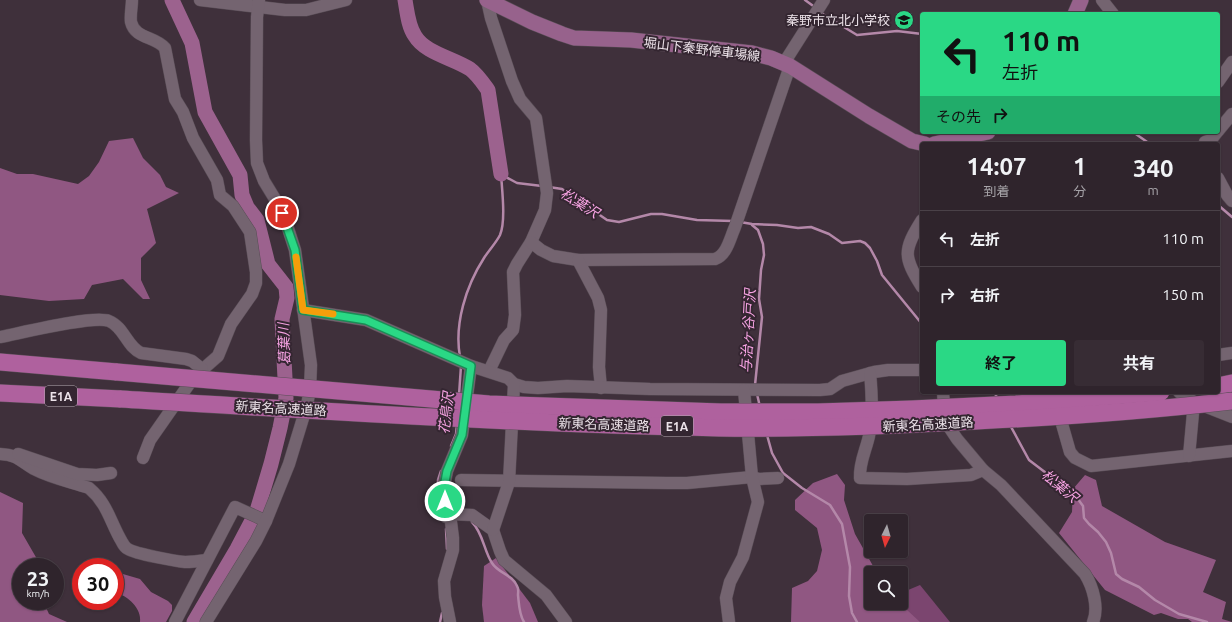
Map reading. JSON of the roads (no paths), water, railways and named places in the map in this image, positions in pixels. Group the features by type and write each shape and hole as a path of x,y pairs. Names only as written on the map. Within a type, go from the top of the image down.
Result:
{"highway":[{"name":"新東名高速道路","path":"0,362 489,404 721,412 818,412 928,408 1016,404 1137,394"},
{"path":"1220,386 1232,384"},
{"name":"新東名高速道路","path":"0,393 496,421 720,428 834,427 1018,419 1106,414 1232,401"}],"main road":[{"name":"堀山下秦野停車場線","path":"487,0 532,22 574,38 631,40 752,53 787,64 869,116 912,141 920,143"},
{"path":"1076,12 1081,0"},
{"path":"943,142 979,134"}],"street":[{"path":"132,0 132,25 137,32 160,42 165,48 175,99 183,112 193,138 216,180 220,195 233,206 250,232 256,272 256,283 252,294 231,324 218,356 194,377 150,440 143,458"},
{"path":"200,0 259,3 285,10 306,10 346,0"},
{"path":"487,0 490,18 512,81 520,99 536,118 546,187 545,210 531,242 516,264 513,272 515,315 513,330 504,340 489,371"},
{"path":"1102,0 1111,12"},
{"path":"531,242 540,250 553,256 578,260 715,259 722,255 735,223 787,64 812,19 824,2"},
{"path":"206,622 265,520 288,464 307,405 310,389 311,365 295,250 278,204 264,181 258,163 256,132 259,3"},
{"path":"1220,79 1232,62"},
{"path":"1220,129 1232,115"},
{"path":"1204,139 1211,140 1216,134"},
{"path":"1220,182 1227,196 1232,201"},
{"path":"920,223 912,235 908,251 908,261 911,270 920,284"},
{"path":"578,260 598,298 601,310 599,367 601,388"},
{"path":"303,310 366,320 464,362 508,378 514,384 524,387 538,388 567,386 601,388 820,390 830,389 842,381 870,373 888,370 920,370"},
{"path":"0,337 97,319 108,321 116,325 135,350 141,353 186,359 192,361 202,369"},
{"path":"1220,355 1232,353"},
{"path":"450,622 445,597 444,581 452,550 453,538 445,501 444,487 447,471 462,435 464,362"},
{"path":"870,373 872,415 869,436 861,462 860,478 907,479 971,475 983,470"},
{"path":"493,530 509,482 514,384"},
{"path":"728,622 726,598 730,582 743,557 758,502 752,477 747,390"},
{"path":"943,394 945,421 957,439 983,470 1001,486 1085,574 1092,589 1096,612 1093,622"},
{"path":"1182,394 1194,402 1232,417"},
{"path":"1055,397 1070,452 1076,458 1091,466 1232,451"},
{"path":"1189,456 1194,402"},
{"path":"5,455 20,453 77,474 97,475 111,473"},
{"path":"5,455 20,459 34,469 88,488 103,504 122,543 128,549 186,562 207,560"},
{"path":"461,480 509,482 687,483 752,477 758,479 778,478"},
{"path":"175,622 235,507 265,520"},
{"path":"448,516 472,516 493,530 504,560 546,595 566,622"}],"waterway":[{"name":"葛葉川","path":"172,0 192,43 205,112 240,175 242,195 247,207 257,220 268,264 286,287 287,298 282,319 286,398 271,464 257,511 237,549 194,622"},
{"name":"松葉沢","path":"405,0 411,28 420,42 432,51 470,69 488,90 501,174"},
{"path":"805,0 816,8"},
{"path":"821,13 857,35 897,31 920,34"},
{"path":"1136,134 1147,142"},
{"name":"花鳥沢","path":"460,357 460,319 467,293 478,269 500,235 502,229 503,205 501,174"},
{"name":"松葉沢","path":"502,175 517,183 542,186"},
{"name":"松葉沢","path":"549,187 562,189 607,220 619,222 651,214 662,214 697,220 733,221"},
{"path":"1220,207 1232,217"},
{"name":"松葉沢","path":"740,222 798,228 811,227 829,234 842,243 860,241 865,243 870,248 877,261 882,275 920,322"},
{"name":"与治ヶ谷戸沢","path":"752,225 758,230 763,244 764,255 761,270 759,299 762,317 755,385"},
{"name":"花鳥沢","path":"459,395 461,366"},
{"name":"与治ヶ谷戸沢","path":"757,394 760,407"},
{"name":"松葉沢","path":"995,394 998,399"},
{"name":"花鳥沢","path":"451,446 456,434 457,424"},
{"name":"松葉沢","path":"1010,425 1029,460 1075,495 1083,506 1084,518 1106,542 1111,553 1116,574 1122,579 1139,587 1155,600 1179,614 1207,622"},
{"name":"与治ヶ谷戸沢","path":"767,435 772,453 783,473 802,488 830,505 842,524 850,567 849,596 852,613 857,622"},
{"name":"花鳥沢","path":"438,486 441,471"},
{"name":"花鳥沢","path":"440,503 443,514 445,514"},
{"name":"花鳥沢","path":"472,522 479,531 492,563 512,579 518,587 521,616 524,622"},
{"path":"446,529 447,549"},
{"path":"440,622 442,613"}],"place":[{"name":"秦野市立北小学校","path":"904,20"}]}
